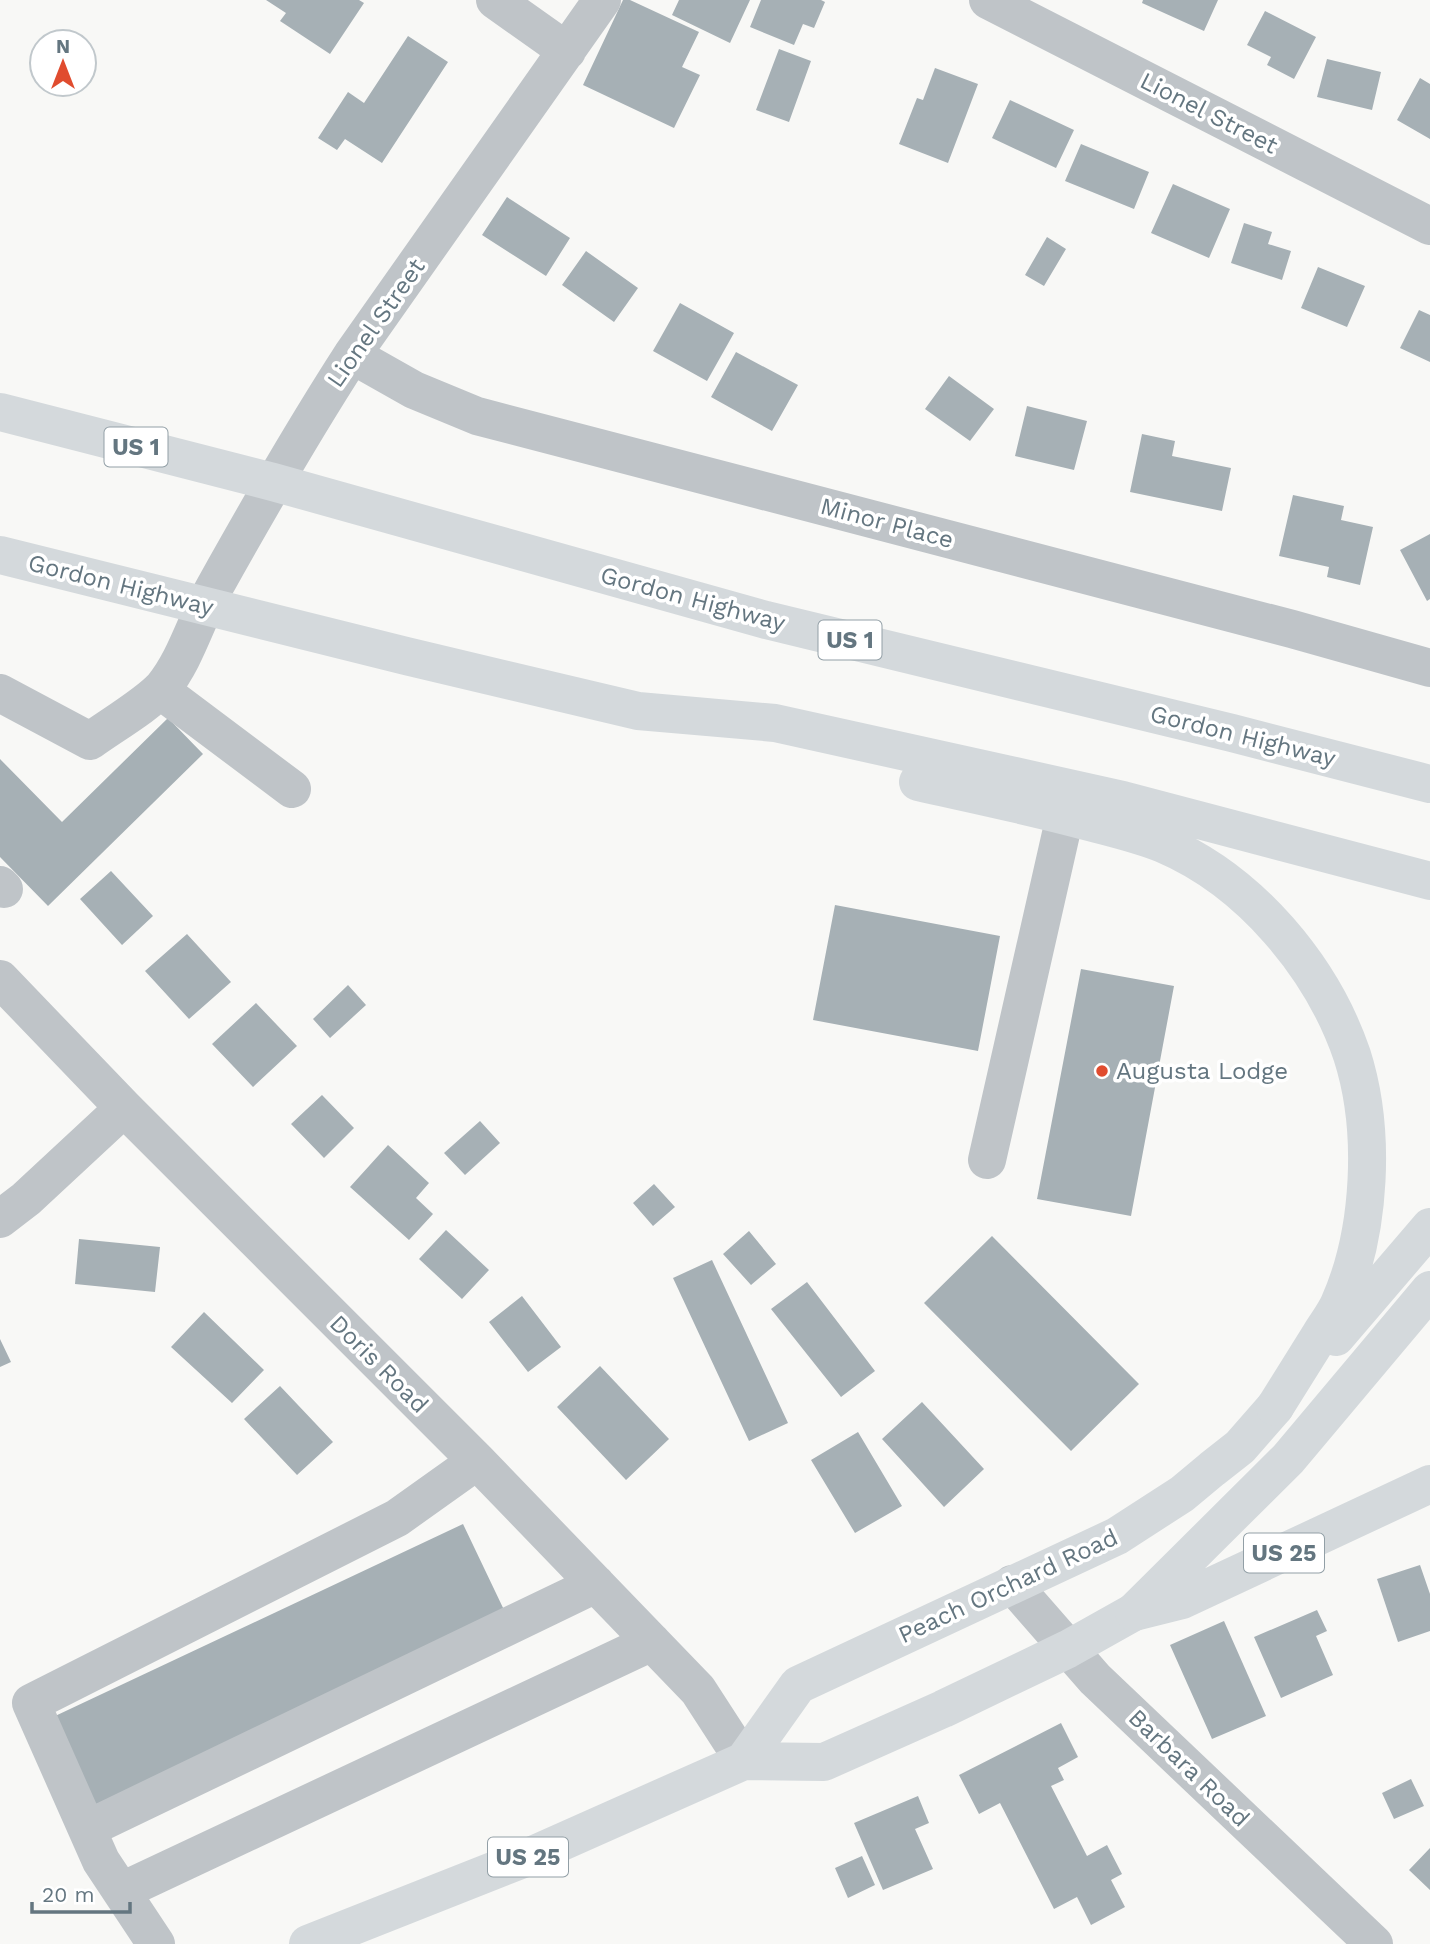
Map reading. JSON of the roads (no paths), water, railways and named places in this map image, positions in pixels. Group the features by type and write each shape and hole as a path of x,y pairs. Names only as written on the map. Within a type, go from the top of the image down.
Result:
{"main road":[{"name":"Gordon Highway","path":"0,412 273,482 766,620 1430,784"},
{"name":"Gordon Highway","path":"0,555 638,711 775,723 1123,800 1430,881"},
{"path":"638,711 757,746 1065,816 1163,844 1209,868 1253,901 1280,931 1326,996 1352,1055 1365,1114 1364,1209 1357,1250 1339,1304 1275,1407"},
{"path":"1275,1407 1430,1227"},
{"path":"1134,1612 1288,1459 1430,1290"},
{"name":"Peach Orchard Road","path":"744,1761 799,1685 1117,1536 1182,1494 1240,1447 1275,1407"},
{"name":"US 25","path":"308,1944 528,1857 744,1761 824,1762 1068,1649 1134,1612 1182,1600 1430,1485"}],"street":[{"path":"495,0 567,51"},
{"name":"Lionel Street","path":"160,690 175,671 204,606 273,482 352,355 602,0"},
{"name":"Lionel Street","path":"988,0 1430,226"},
{"name":"Minor Place","path":"352,355 414,390 477,416 1292,629 1430,668"},
{"path":"0,693 90,741 160,690 292,789"},
{"path":"987,1160 1065,816"},
{"name":"Doris Road","path":"0,979 124,1108 477,1461 698,1690 744,1761"},
{"path":"0,1219 26,1199 124,1108"},
{"path":"156,1944 102,1861 31,1703 397,1518 477,1461"},
{"path":"87,1829 596,1584"},
{"name":"Barbara Road","path":"1012,1584 1095,1679 1374,1944"},
{"path":"122,1891 652,1642"}],"place":[{"name":"Augusta Lodge","path":"1102,1071"}]}
